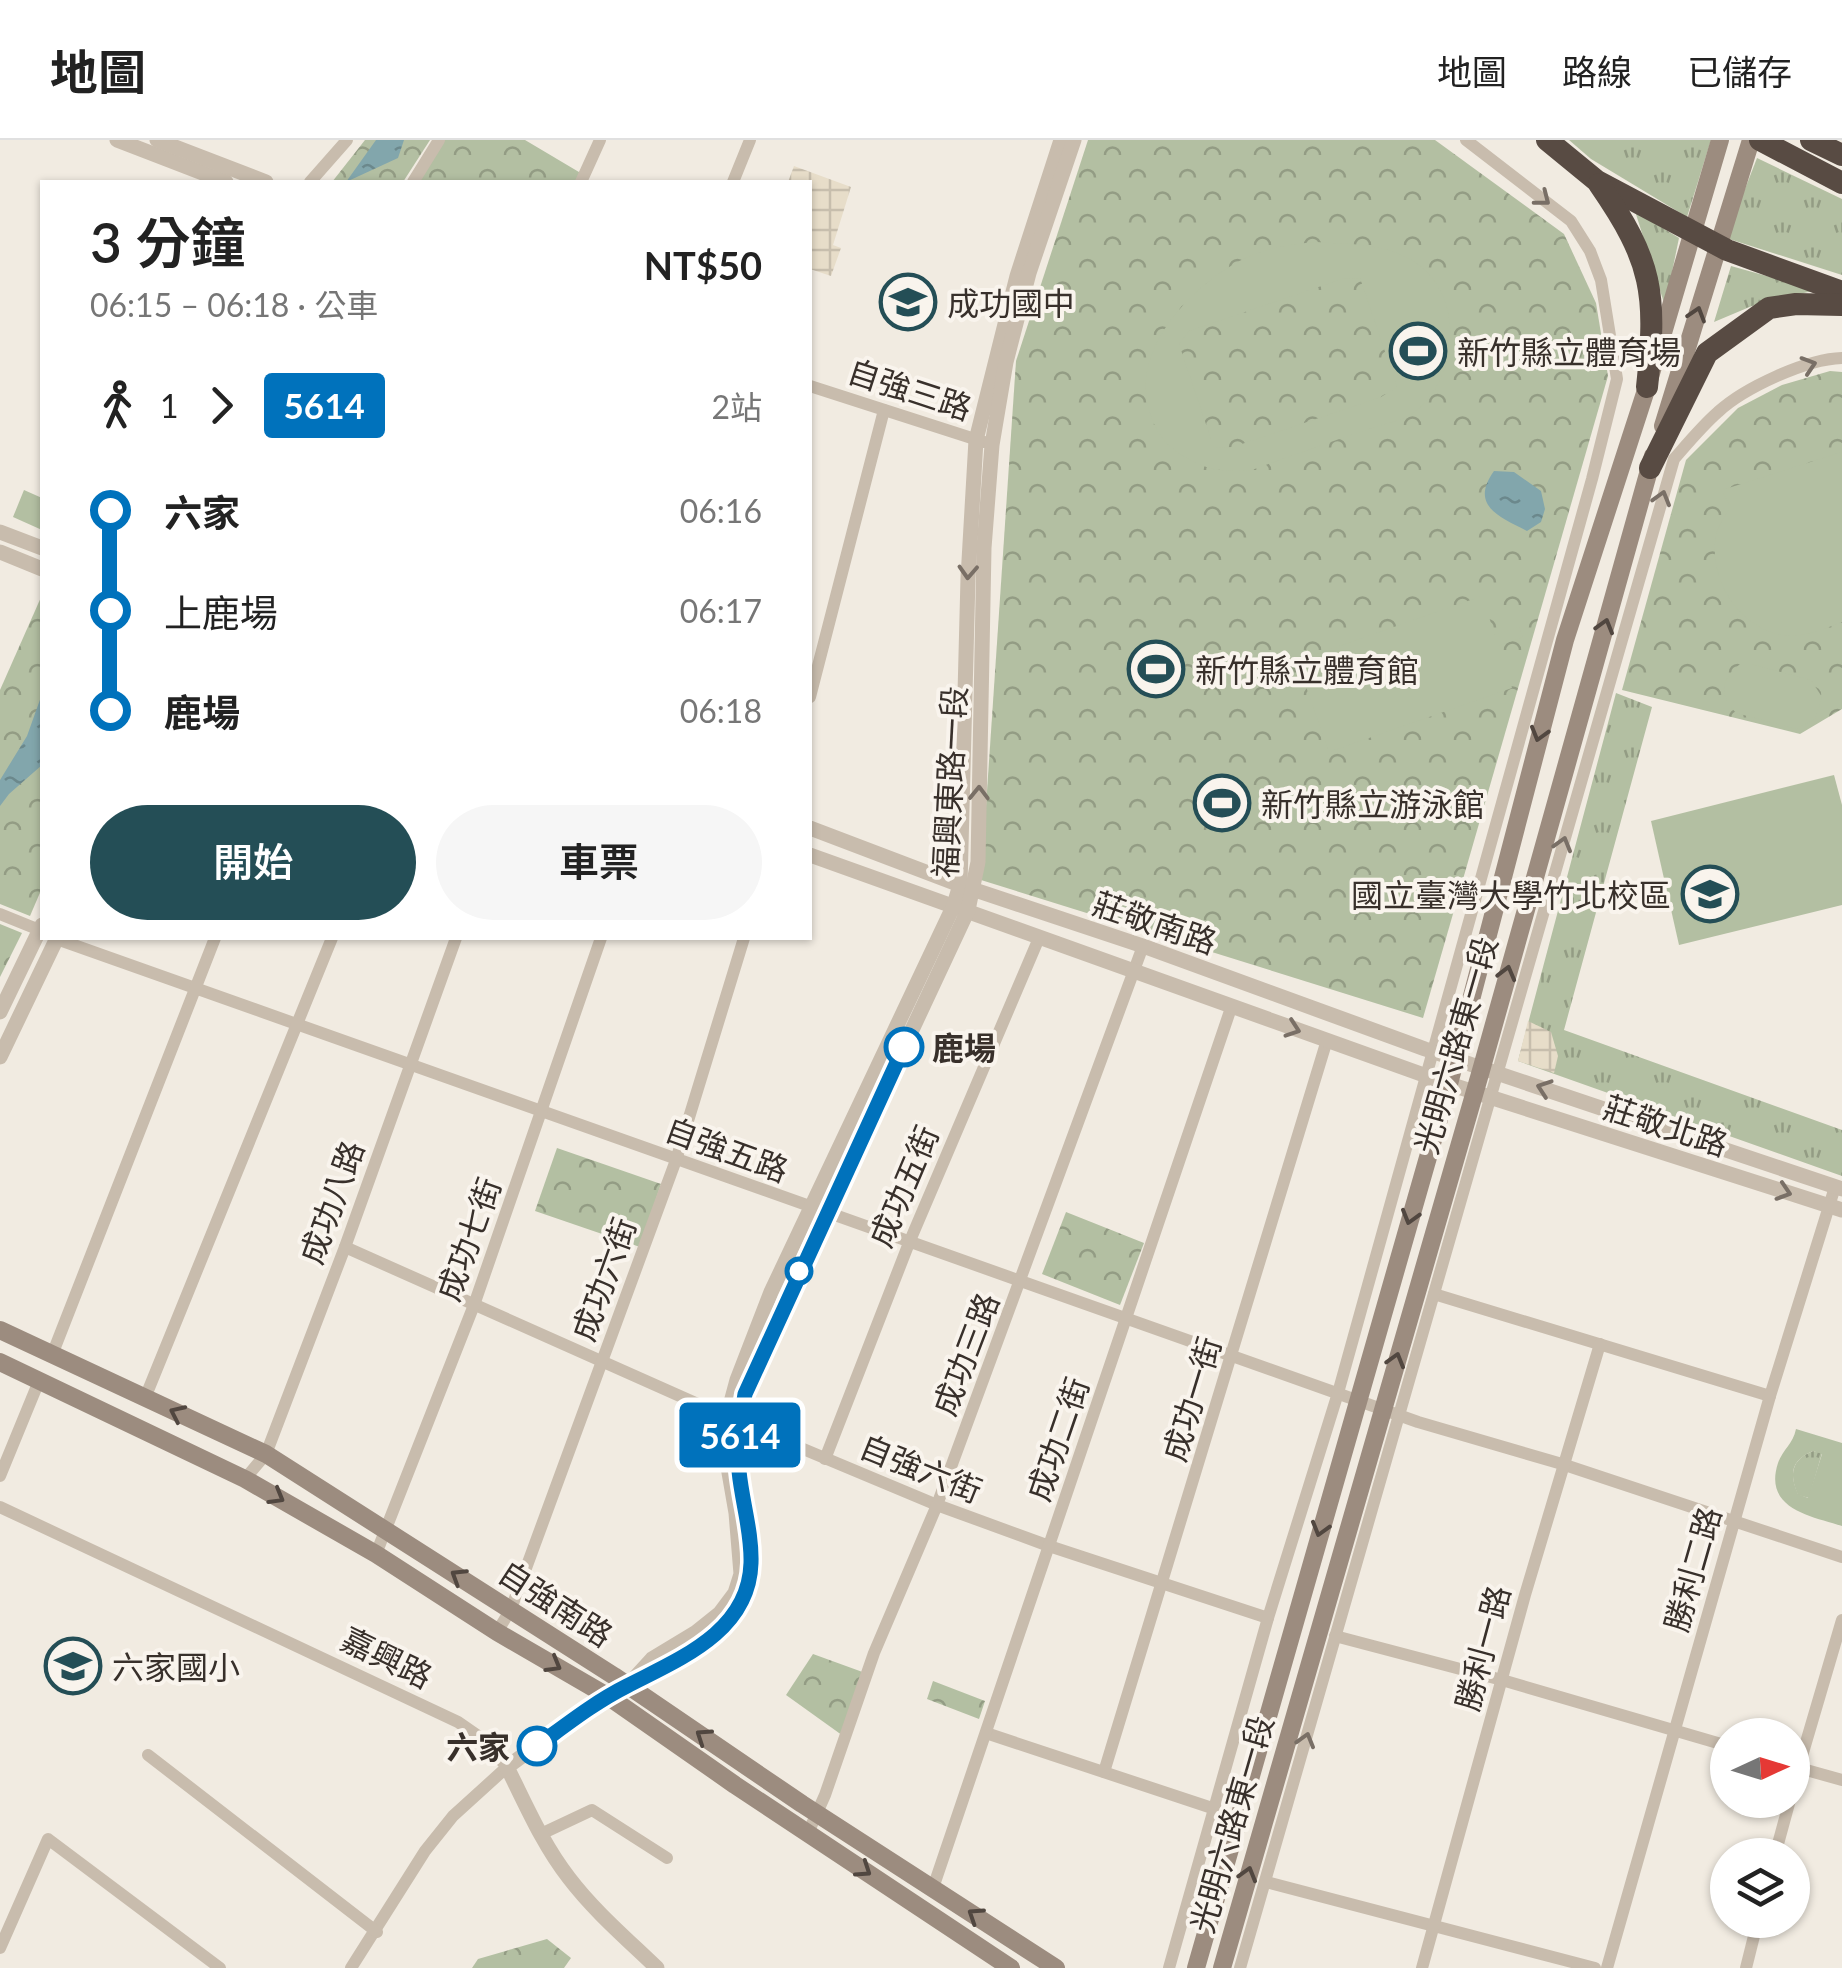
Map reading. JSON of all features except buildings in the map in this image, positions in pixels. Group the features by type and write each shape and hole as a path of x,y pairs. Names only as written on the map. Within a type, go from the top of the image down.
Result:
{"highway":[{"path":"1547,140 1596,181 1718,245 1757,263 1842,292"},
{"path":"1811,140 1842,155"},
{"path":"1769,144 1842,183"},
{"path":"1596,181 1630,230 1648,278 1652,323 1647,387"},
{"path":"1650,468 1714,346 1770,308 1842,305"}],"main road":[{"name":"光明六路東一段","path":"1196,1968 1449,1084 1565,640 1647,387 1720,140"},
{"name":"光明六路東一段","path":"1222,1968 1483,1095 1650,468 1751,140"},
{"name":"自強南路","path":"0,1330 266,1454 512,1609 1056,1968"},
{"name":"自強南路","path":"0,1362 245,1479 376,1554 497,1632 609,1697 1011,1968"}],"street":[{"path":"117,140 221,180"},
{"path":"158,140 261,180"},
{"path":"312,180 347,140"},
{"path":"414,180 440,140"},
{"path":"582,180 600,140"},
{"path":"734,180 750,140"},
{"name":"福興東路一段","path":"507,1767 628,1685 658,1673 705,1643 741,1607 749,1588 750,1529 738,1468 734,1420 819,1211 961,908 967,887 968,578 984,442 1017,276 1061,140"},
{"name":"福興東路一段","path":"984,442 1029,273 1074,140"},
{"name":"光明六路東一段","path":"1169,1968 1212,1808 1338,1393 1617,379 1610,319 1590,251 1571,221 1466,140"},
{"name":"光明六路東一段","path":"1490,1070 1674,459 1721,409 1778,375 1842,358"},
{"name":"自強三路","path":"812,387 984,442"},
{"path":"812,689 884,410"},
{"path":"0,532 40,547"},
{"path":"0,552 40,567"},
{"path":"1538,670 1565,640"},
{"name":"莊敬南路","path":"812,829 1490,1070"},
{"name":"莊敬南路","path":"812,856 1483,1095"},
{"name":"自強五路","path":"0,914 40,930"},
{"name":"成功五街","path":"824,1458 908,1243 1038,938"},
{"path":"0,1012 45,940"},
{"path":"0,1056 46,940"},
{"name":"自強五路","path":"67,940 1021,1284 1390,1412 1562,1464 1842,1557"},
{"path":"52,1355 214,940"},
{"path":"145,1398 331,940"},
{"name":"成功八路","path":"245,1479 266,1454 455,940"},
{"name":"成功七街","path":"376,1554 474,1305 600,940"},
{"name":"成功六街","path":"497,1632 512,1609 676,1160 743,940"},
{"name":"成功三路","path":"808,1833 874,1653 937,1505 1021,1284 1143,946"},
{"name":"成功二街","path":"933,1888 1231,1008"},
{"name":"成功一街","path":"1104,1772 1327,1040"},
{"name":"莊敬北路","path":"1490,1070 1838,1188"},
{"name":"光明六路東一段","path":"1240,1968 1335,1636 1390,1412 1434,1294 1483,1095"},
{"name":"莊敬北路","path":"1483,1095 1836,1208"},
{"name":"勝利二路","path":"1607,1968 1770,1396 1836,1208 1838,1188"},
{"name":"自強六街","path":"345,1247 734,1420 937,1505 1268,1618"},
{"path":"1434,1294 1770,1396"},
{"name":"勝利一路","path":"1422,1968 1562,1464 1600,1344"},
{"path":"0,1476 39,1381"},
{"name":"嘉興路","path":"0,1507 458,1722 481,1738 507,1767 567,1876 658,1968"},
{"path":"1810,1720 1842,1620"},
{"path":"1335,1636 1710,1740"},
{"path":"986,1733 1212,1808"},
{"path":"148,1755 377,1932"},
{"path":"352,1968 425,1850 453,1816 507,1767"},
{"path":"1810,1771 1842,1780"},
{"path":"541,1834 592,1810 666,1858"},
{"path":"0,1948 48,1839 220,1968"},
{"path":"1266,1882 1595,1968"},
{"path":"1746,1968 1754,1938"}],"green space":[{"path":"365,140 430,140 404,180 334,180"},
{"path":"439,140 525,140 584,175 582,180 414,180"},
{"path":"1088,140 1435,140 1564,234 1596,303 1608,376 1423,1018 981,880 1016,361"},
{"path":"1569,140 1711,140 1687,217 1591,159"},
{"path":"1757,158 1842,199 1842,275 1726,238"},
{"path":"1635,211 1679,238 1665,306"},
{"name":"新竹縣立體育場","path":"1315,242 1384,249 1425,270 1439,288 1447,309 1448,355 1441,377 1429,397 1408,416 1252,470 1214,469 1198,464 1171,447 1160,434 1146,396 1147,373 1164,330 1196,292 1234,264 1263,251","holes":["1360,278 1397,387 1381,397 1233,447 1214,448 1179,344 1189,331 1342,279"]},
{"path":"1731,266 1816,290 1752,306 1714,322"},
{"path":"1830,371 1842,372 1842,709 1800,734 1622,690 1686,460 1738,408 1782,385"},
{"path":"1842,452 1842,622 1797,636 1766,630 1740,611 1717,568 1716,535 1730,507 1722,490"},
{"path":"24,490 40,497 40,529 13,517"},
{"path":"1482,596 1495,635 1519,627 1523,637 1498,646 1512,688 1329,752 1297,661"},
{"path":"40,600 40,893 30,916 0,904 0,690"},
{"path":"1740,664 1811,680 1822,697 1815,719 1796,729 1736,713 1726,699 1724,687"},
{"path":"1616,693 1652,707 1564,1030 1842,1130 1842,1176 1518,1061"},
{"path":"1834,775 1842,805 1842,905 1679,945 1651,821"},
{"path":"0,924 22,933 0,977"},
{"path":"557,1148 661,1184 640,1247 535,1211"},
{"path":"1066,1212 1144,1243 1120,1305 1042,1274"},
{"path":"1796,1429 1842,1443 1842,1526 1804,1514 1783,1501 1777,1491 1778,1463","holes":["1813,1451 1822,1454 1808,1498 1798,1494 1793,1480 1796,1463"]},
{"path":"1813,1451 1822,1453 1809,1498 1798,1495 1793,1474 1796,1463"},
{"path":"813,1654 868,1674 846,1738 786,1695"},
{"path":"933,1681 985,1701 979,1719 927,1699"},
{"path":"547,1939 571,1958 564,1968 472,1968 478,1959"}],"shaded area":[{"path":"794,166 851,187 833,245 841,248 831,276 812,270 812,180 789,180"},
{"path":"1528,1021 1551,1032 1558,1056 1554,1073 1518,1061"}],"water":[{"path":"376,140 404,140 398,158 347,180"},
{"path":"1494,471 1514,472 1541,491 1545,509 1541,522 1527,531 1491,509 1485,493"},
{"path":"40,700 40,767 0,806 0,780 27,736"}],"bus line":[{"name":"5614","path":"537,1746 628,1685 658,1673 705,1643 741,1607 749,1588 752,1562 738,1468 745,1394 904,1047"}],"place":[{"name":"成功國中","path":"908,302"},
{"name":"新竹縣立體育場","path":"1418,351"},
{"name":"新竹縣立體育館","path":"1156,669"},
{"name":"新竹縣立游泳館","path":"1222,803"},
{"name":"國立臺灣大學竹北校區","path":"1710,894"},
{"name":"鹿場","path":"904,1047"},
{"name":"六家國小","path":"73,1666"},
{"name":"六家","path":"537,1746"}]}
